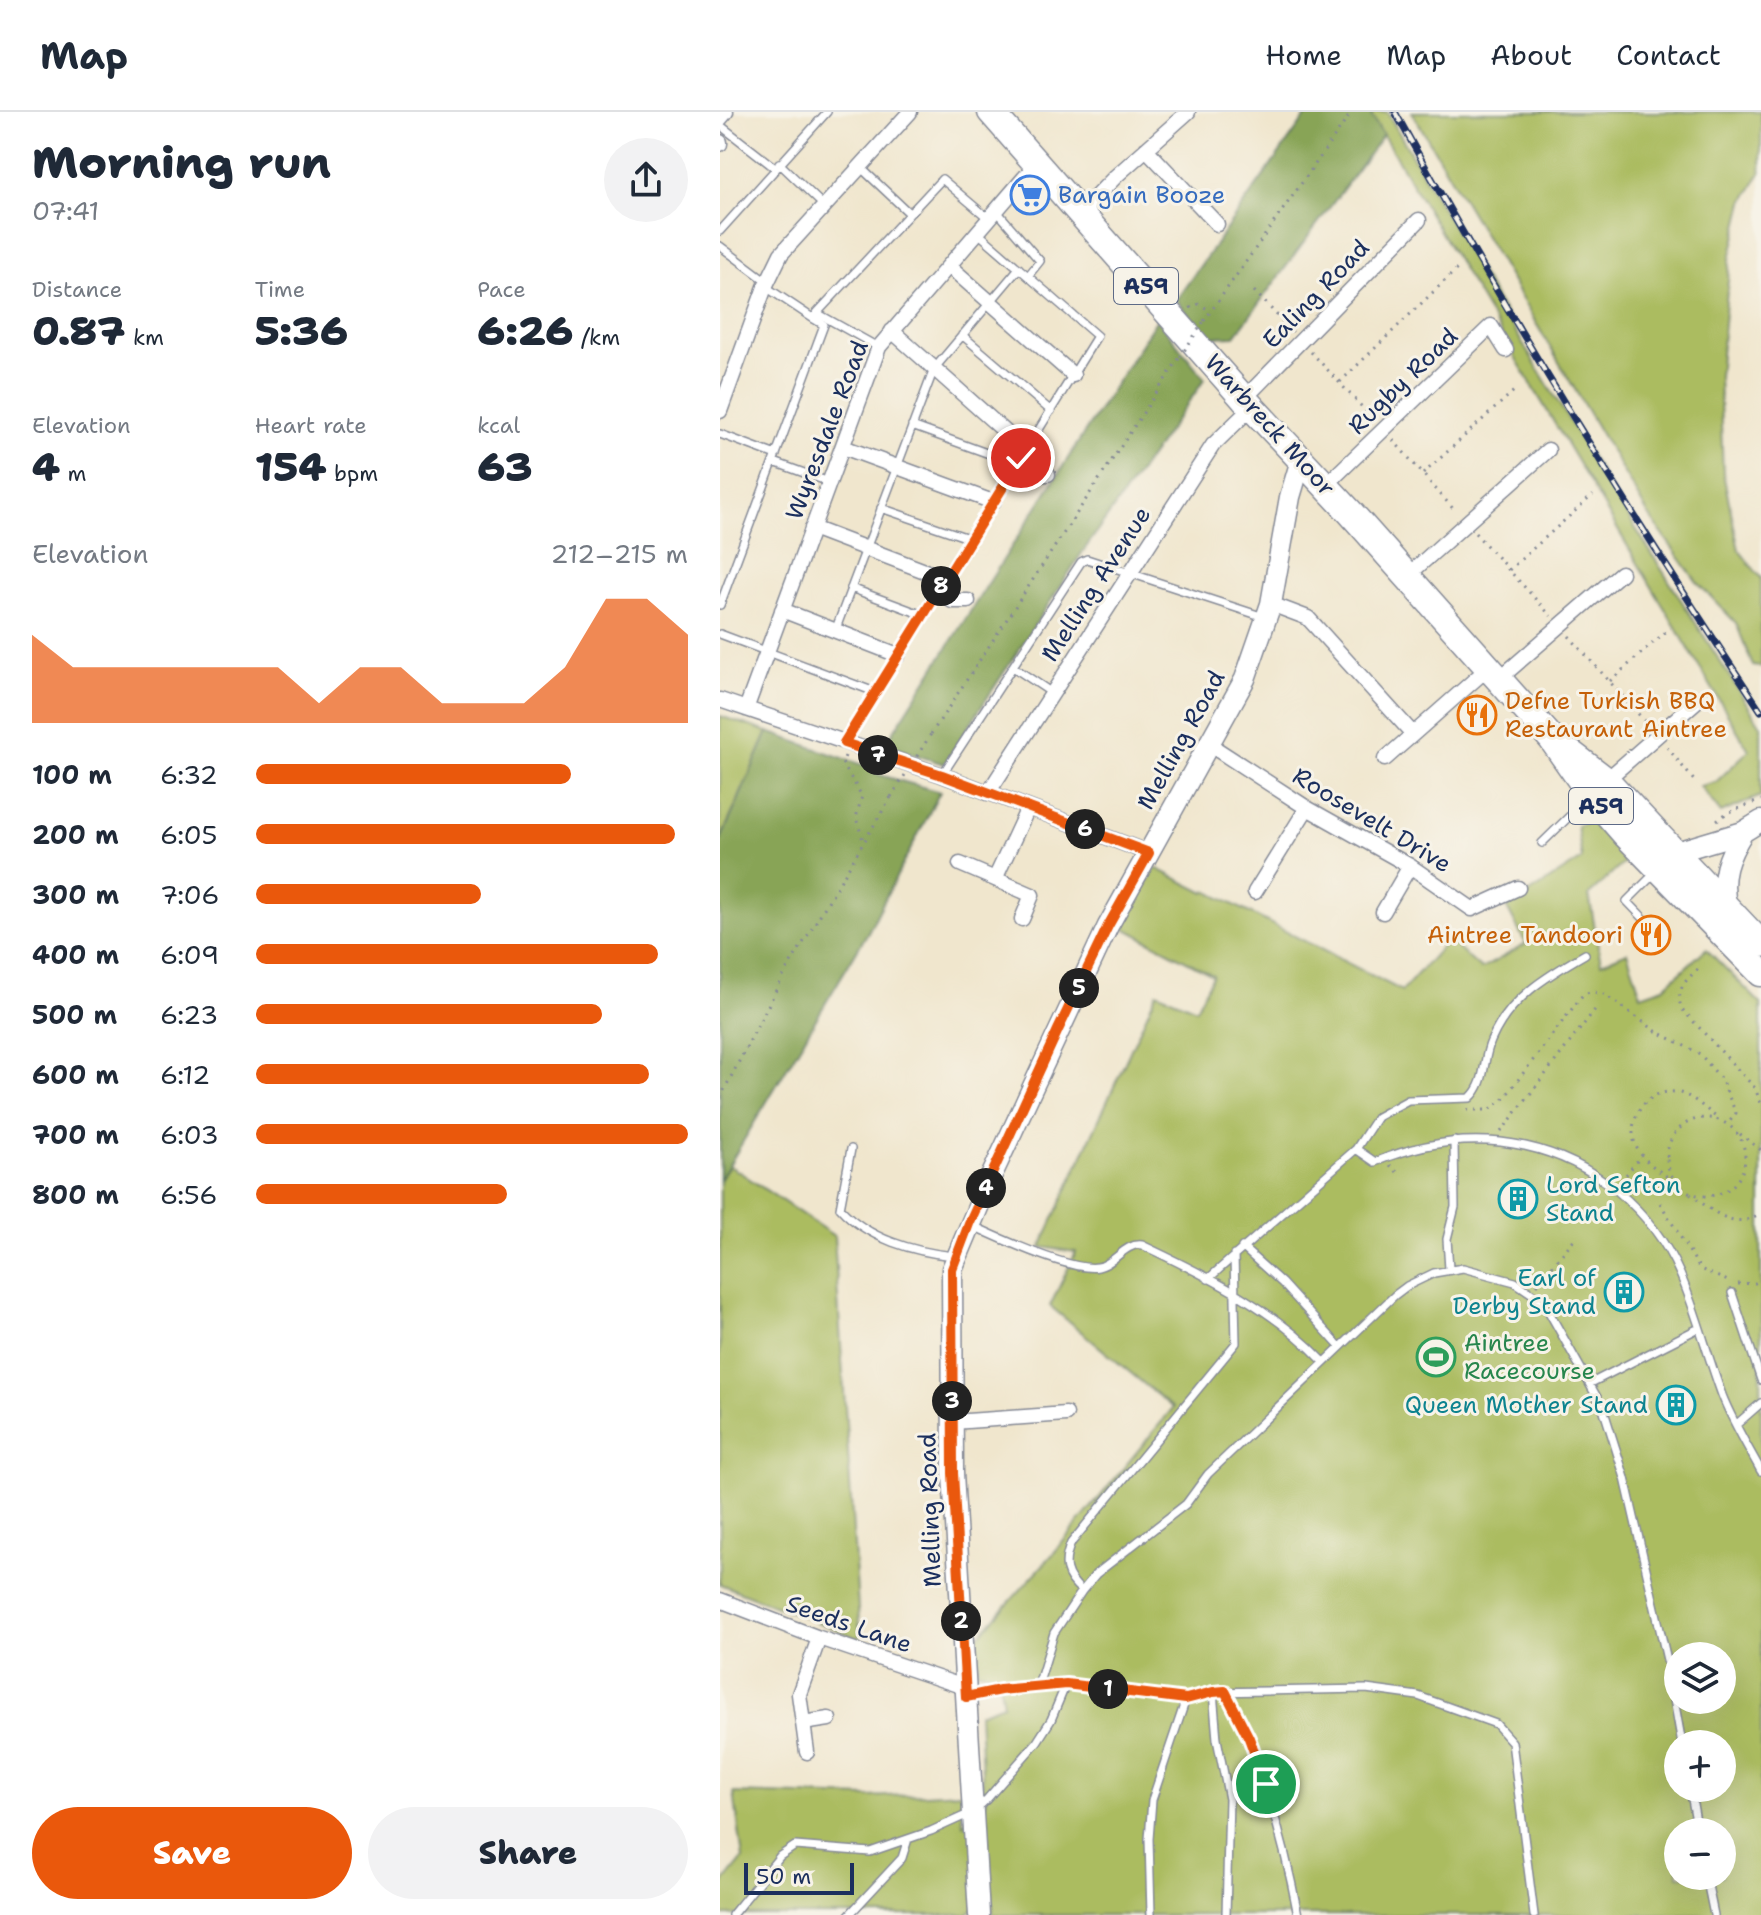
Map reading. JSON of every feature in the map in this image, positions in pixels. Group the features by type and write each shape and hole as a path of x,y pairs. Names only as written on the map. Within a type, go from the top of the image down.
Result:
{"highway":[{"name":"Warbreck Moor","path":"994,113 1248,403 1551,738 1667,861"},
{"name":"A59","path":"1667,861 1727,907 1761,944"},
{"name":"A59","path":"1667,861 1761,973"}],"street":[{"path":"720,122 726,112"},
{"path":"720,411 766,285 781,254 910,112"},
{"path":"1081,212 1188,112"},
{"path":"1146,149 1217,224"},
{"name":"Wyresdale Road","path":"746,709 879,347 1037,163"},
{"name":"Ealing Road","path":"1248,403 1301,341 1419,220"},
{"path":"949,266 1073,375"},
{"name":"Rugby Road","path":"1325,486 1491,326 1506,350"},
{"path":"892,331 1029,453 1025,473 1048,474"},
{"name":"Melling Avenue","path":"988,793 1213,445 1248,403"},
{"path":"843,447 993,502"},
{"path":"1406,577 1548,450"},
{"name":"Melling Road","path":"979,1915 953,1422 951,1282 956,1256 1108,926 1245,679 1269,611 1287,511 1301,460"},
{"path":"812,528 946,579 950,584 950,607 968,601"},
{"path":"1385,759 1450,702 1560,625 1621,573"},
{"path":"782,610 898,655"},
{"path":"1269,611 1308,618 1413,734"},
{"path":"1599,788 1700,698"},
{"path":"720,700 942,775 1149,853"},
{"name":"Roosevelt Drive","path":"1207,743 1307,808 1410,866 1472,909 1518,888"},
{"path":"995,879 1028,808"},
{"path":"1255,892 1307,808"},
{"path":"1667,861 1743,832 1761,821"},
{"path":"1727,907 1722,890 1724,875 1729,854 1743,832"},
{"path":"960,864 1032,895 1022,919"},
{"path":"1383,912 1410,866"},
{"path":"953,1422 1066,1414"},
{"name":"Seeds Lane","path":"720,1600 965,1692"},
{"path":"807,1752 799,1694 819,1638"},
{"path":"803,1723 829,1719"}],"lane":[{"path":"720,231 827,112"},
{"path":"720,122 824,206"},
{"path":"859,166 909,213"},
{"path":"816,316 942,179 992,214 1040,261 1028,276"},
{"path":"977,232 1097,336 1026,450"},
{"path":"720,246 766,285 816,316 879,347"},
{"path":"835,631 934,369 1019,268"},
{"path":"720,605 824,325 816,316"},
{"path":"962,335 1051,411"},
{"path":"847,744 875,692 993,502 1025,473 912,426"},
{"path":"720,434 829,482"},
{"path":"881,508 971,539"},
{"path":"942,775 1081,562 1087,559 1129,574 1269,611"},
{"path":"851,588 923,615"},
{"path":"720,634 875,692"},
{"path":"1013,667 1052,693"},
{"path":"1542,843 1599,788"},
{"path":"1654,929 1627,901 1667,861"},
{"path":"1208,1279 1356,1149 1377,1117 1408,1100 1470,1098 1479,1090 1490,1043 1507,1015 1544,977 1585,954"},
{"path":"1449,1269 1447,1239 1455,1207 1454,1141"},
{"path":"1356,1149 1375,1162 1428,1144 1494,1141 1536,1149 1572,1162 1615,1188 1648,1224 1679,1272 1723,1398 1761,1471"},
{"path":"851,1149 840,1208 855,1224 922,1253 956,1256"},
{"path":"969,1224 1027,1251 1093,1268 1107,1264 1129,1248 1142,1245 1271,1315 1324,1362"},
{"path":"1242,1247 1282,1283 1340,1347"},
{"path":"1082,1591 1070,1580 1066,1570 1065,1556 1071,1543 1236,1343 1234,1255"},
{"path":"1038,1686 1054,1633 1096,1574 1186,1504 1208,1474 1407,1286 1449,1269 1463,1268 1515,1282 1531,1293 1549,1312 1591,1383 1611,1431 1635,1512 1679,1730"},
{"path":"1732,1293 1761,1380"},
{"path":"1591,1383 1699,1328"},
{"path":"1737,1424 1761,1403"},
{"path":"965,1692 1066,1684 1186,1699 1225,1691 1366,1689 1418,1696 1496,1724 1512,1742 1534,1915"},
{"path":"732,1915 780,1856 795,1846 870,1852 973,1812 1037,1742 1051,1720 1066,1684"},
{"path":"1225,1691 1249,1738 1266,1784 1298,1915"},
{"path":"1213,1692 1217,1739 1229,1799 1226,1915"},
{"path":"1151,1915 1149,1839 1152,1800 1186,1699"},
{"path":"849,1915 902,1858 908,1839"},
{"path":"1709,1890 1714,1915"}],"path":[{"path":"720,1098 785,973 931,734 1204,321 1352,112"},
{"path":"1340,382 1458,268"},
{"path":"1254,291 1560,625 1696,783"},
{"path":"1423,474 1516,389"},
{"path":"1509,570 1593,495"},
{"path":"1609,682 1670,628"},
{"path":"847,744 842,763 862,796 856,818 864,843"},
{"path":"1698,969 1681,985 1681,1008 1755,1088 1761,1104"},
{"path":"1466,1110 1489,1110 1502,1101 1581,997 1593,992 1604,994 1656,1031 1700,1054 1721,1079 1736,1113 1727,1125"},
{"path":"1508,1122 1597,1007"},
{"path":"1761,1150 1683,1094 1664,1092 1653,1096 1637,1113 1633,1124 1633,1136 1641,1156 1722,1218 1748,1220 1761,1214"},
{"path":"1676,1183 1666,1160 1673,1134 1693,1120 1718,1118"},
{"path":"1688,1192 1701,1196 1714,1195 1727,1190 1737,1181 1745,1156 1737,1132"},
{"path":"1615,1188 1641,1156"},
{"path":"1384,1159 1397,1172"},
{"path":"1660,1203 1700,1269 1732,1283 1744,1285 1761,1280"},
{"path":"1531,1293 1575,1238"}],"green space":[{"path":"1309,112 1373,112 1371,115 1383,135 1235,336 1208,337 1176,300"},
{"path":"1373,112 1387,112 1605,480 1761,726 1761,796 1721,813 1700,786 1716,782 1749,750 1371,115"},
{"path":"1412,112 1761,112 1761,172 1744,202 1730,259 1719,376 1723,473 1739,550 1761,578 1761,667 1753,666 1736,623 1697,582 1648,514"},
{"path":"1157,319 1205,379 1082,553 944,764 885,745"},
{"path":"720,716 768,732 720,841"},
{"path":"768,732 875,769 873,773 940,792 868,932 720,1180 720,842"},
{"name":"Aintree Racecourse","path":"1590,821 1626,861 1589,895 1601,963 1627,952 1641,995 1664,987 1706,949 1761,1004 1761,1915 993,1915 991,1893 967,1915 720,1915 720,1887 743,1859 734,1793 869,1797 961,1792 963,1824 987,1800 983,1792 979,1713 1003,1704 998,1674 978,1671 975,1640 1053,1554 1173,1408 1050,1306 1076,1252 1041,1247 1157,992 1196,1009 1213,975 1121,926 1156,868 1402,991 1448,940 1481,969 1526,944 1507,908 1582,859 1577,826"},
{"path":"729,1165 834,1236 860,1639 720,1584 720,1180"}],"railway":[{"path":"1395,112 1572,416 1761,711"}],"place":[{"name":"Bargain Booze","path":"1030,195"},
{"name":"Defne Turkish BBQ Restaurant Aintree","path":"1477,715"},
{"name":"Aintree Tandoori","path":"1651,935"},
{"name":"Lord Sefton Stand","path":"1518,1199"},
{"name":"Earl of Derby Stand","path":"1624,1292"},
{"name":"Aintree Racecourse","path":"1436,1357"},
{"name":"Queen Mother Stand","path":"1676,1405"}],"route":[{"path":"1021,458 844,743 942,775 1149,853 1108,926 1058,1030 969,1224 952,1269 953,1473 964,1687 966,1697 1000,1690 1066,1684 1186,1699 1225,1691 1249,1738 1266,1784"}]}
